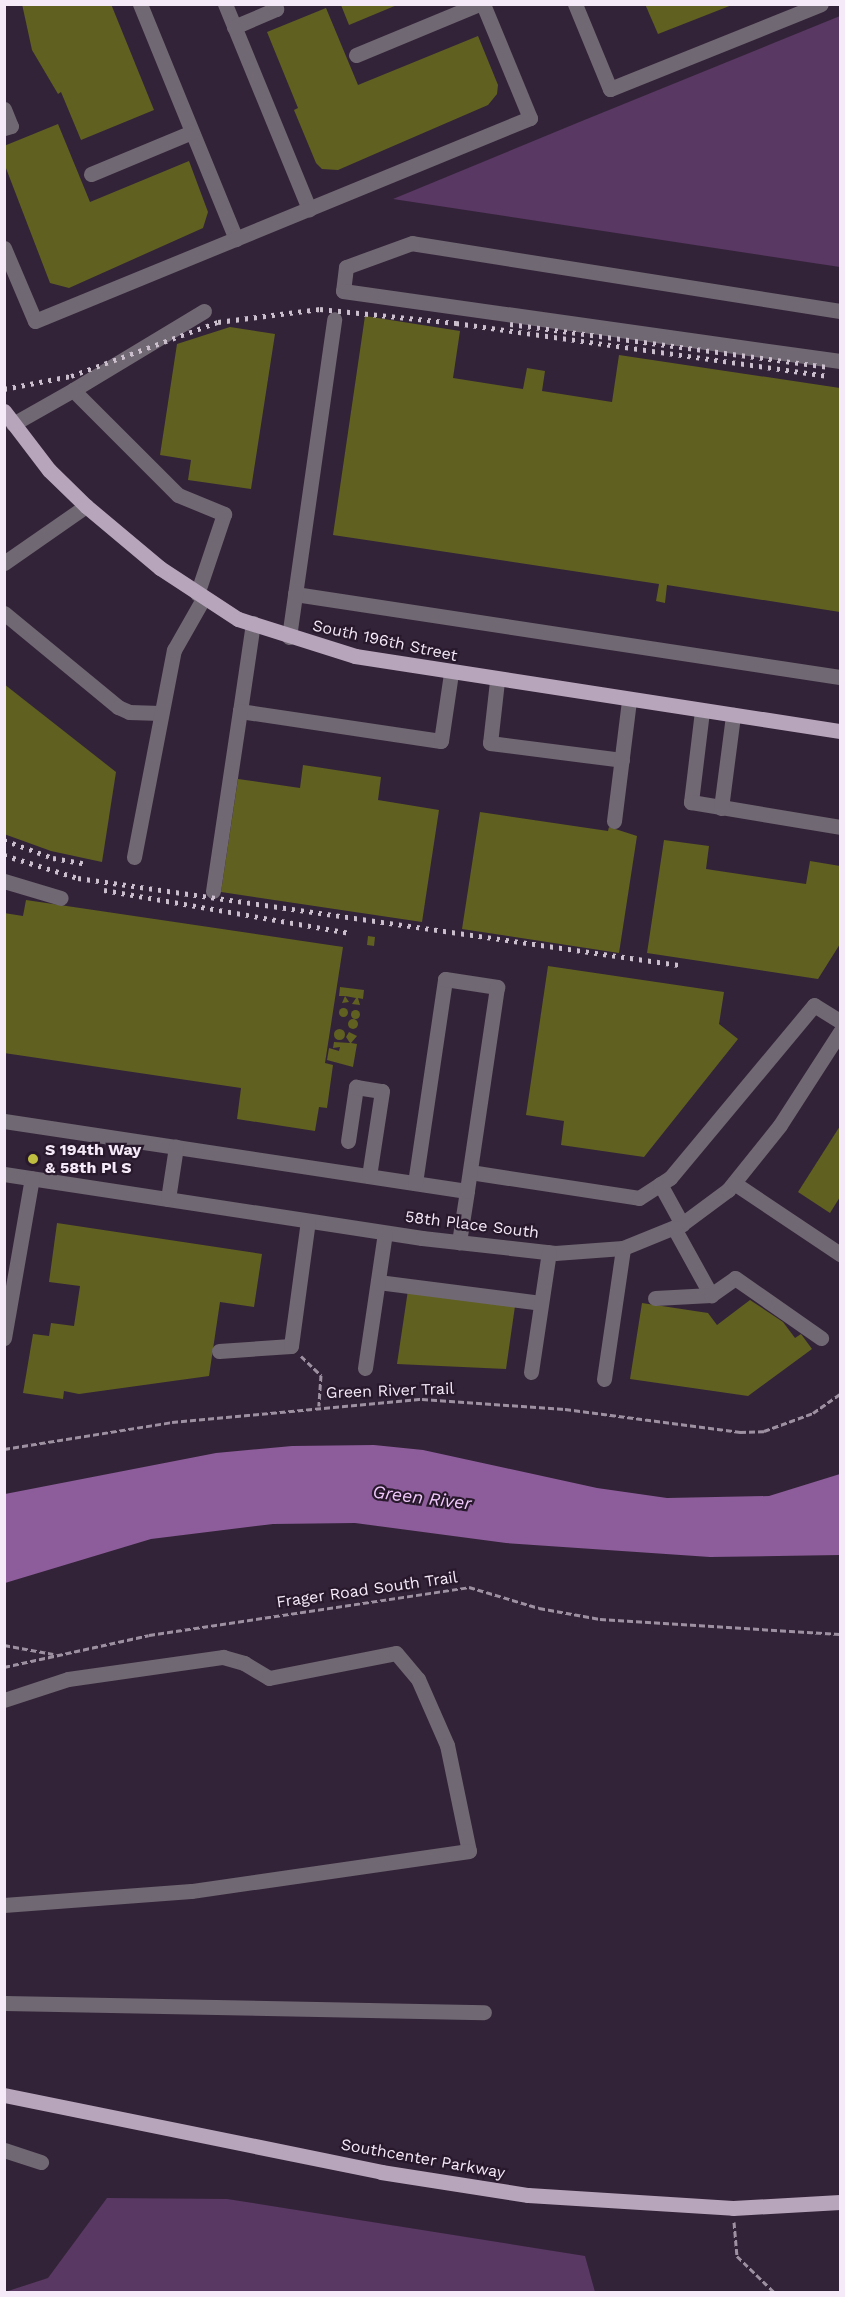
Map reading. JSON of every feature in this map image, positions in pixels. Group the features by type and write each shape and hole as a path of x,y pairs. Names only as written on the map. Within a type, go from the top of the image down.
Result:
{"main road":[{"name":"South 196th Street","path":"9,417 49,471 86,506 200,596 253,623 289,637 355,656 451,674 840,731"},
{"name":"Southcenter Parkway","path":"4,2095 381,2172 528,2195 733,2208 840,2202"}],"street":[{"path":"140,4 236,238"},
{"path":"225,4 309,209"},
{"path":"234,27 276,9 274,4"},
{"path":"4,248 35,321 530,118 481,4 356,55"},
{"path":"575,4 610,89 821,4"},
{"path":"4,109 11,126 4,128"},
{"path":"91,174 192,132"},
{"path":"840,310 412,243 346,267 343,291 840,361"},
{"path":"9,417 73,390 204,311"},
{"path":"289,637 334,320"},
{"path":"73,390 178,495 224,514 200,596 174,650 134,857"},
{"path":"4,562 86,506"},
{"path":"295,594 840,678"},
{"path":"4,613 118,706 129,712 162,713"},
{"path":"213,891 253,623"},
{"path":"240,711 441,741 451,674"},
{"path":"498,681 490,743 622,760"},
{"path":"614,821 629,700"},
{"path":"702,711 691,802 840,827"},
{"path":"721,808 733,715"},
{"path":"5,883 61,898"},
{"path":"415,1183 446,979 497,987 459,1242"},
{"path":"470,1172 639,1198 670,1178 814,1005 840,1021"},
{"name":"58th Place South","path":"4,1173 385,1233 459,1242 549,1252 591,1253 623,1248 678,1226 734,1183 780,1125 840,1032"},
{"path":"348,1142 356,1087 382,1091 369,1176"},
{"path":"4,1121 467,1191"},
{"path":"168,1199 176,1147"},
{"path":"4,1338 32,1178"},
{"path":"734,1183 840,1254"},
{"path":"660,1184 711,1295"},
{"path":"219,1351 291,1346 308,1221"},
{"path":"365,1368 385,1233"},
{"path":"604,1379 623,1248"},
{"path":"531,1372 549,1252"},
{"path":"655,1298 711,1295 735,1278 821,1338"},
{"path":"378,1282 541,1304"},
{"path":"4,1700 68,1679 223,1657 244,1663 269,1678 396,1653 418,1679 447,1745 469,1851 191,1891 4,1905"},
{"path":"4,2003 484,2012"},
{"path":"4,2150 41,2162"}],"path":[{"path":"291,1346 321,1375 319,1406"},
{"name":"Green River Trail","path":"4,1449 172,1422 404,1399 471,1400 740,1432 788,1425 840,1394"},
{"name":"Frager Road South Trail","path":"4,1667 149,1635 469,1587 539,1608 600,1619 840,1634"},
{"path":"4,1645 55,1654"},
{"path":"733,2208 737,2256 774,2292"}],"shaded area":[{"path":"840,16 840,267 393,199 577,123"},
{"path":"107,2198 227,2199 585,2256 595,2292 5,2292 48,2278"}],"water":[{"name":"Green River","path":"374,1445 423,1450 597,1488 667,1498 769,1496 840,1474 840,1555 710,1557 506,1543 355,1523 273,1524 151,1539 5,1583 5,1494 216,1453 292,1446"}],"building":[{"path":"22,4 111,4 154,110 81,140 61,92 58,94 32,50"},
{"path":"645,4 732,4 732,5 658,34"},
{"path":"341,5 397,5 349,25"},
{"path":"326,8 358,85 478,36 498,85 497,94 488,105 338,170 322,169 316,163 294,110 298,108 267,32"},
{"path":"58,124 90,202 189,161 208,212 203,228 69,288 50,283 4,163 4,146"},
{"path":"365,316 460,331 453,378 523,389 527,368 545,371 542,391 612,402 619,355 840,388 840,612 667,585 665,603 656,601 659,584 333,535"},
{"path":"230,327 275,334 251,489 188,480 191,460 160,455 177,344"},
{"path":"4,684 116,772 102,862 51,851 4,834"},
{"path":"303,765 381,777 378,800 439,810 422,922 221,892 238,779 300,788"},
{"path":"480,812 608,831 609,827 637,836 619,953 462,929"},
{"path":"664,840 709,846 706,869 806,884 810,861 840,866 840,944 818,979 647,953"},
{"path":"26,900 343,947 325,1063 333,1065 327,1108 319,1107 315,1131 237,1119 241,1088 4,1053 4,913 23,916"},
{"path":"368,936 375,937 374,946 367,945"},
{"path":"548,966 724,992 719,1024 738,1039 644,1157 561,1145 564,1121 526,1115"},
{"path":"340,987 364,990 363,999 358,998 360,1005 352,1004 356,998 339,996"},
{"path":"345,996 349,1002 342,1003"},
{"path":"343,1008 347,1012 343,1016 339,1012"},
{"path":"355,1009 360,1014 355,1019 350,1014"},
{"path":"353,1019 358,1024 353,1029 348,1024"},
{"path":"339,1029 343,1030 343,1038 339,1039 335,1038 334,1034 335,1030"},
{"path":"349,1032 357,1036 351,1043 357,1044 353,1067 327,1060 329,1048 339,1051 340,1047 333,1048 334,1042 350,1043 346,1037"},
{"path":"840,1126 840,1197 830,1213 798,1192"},
{"path":"57,1223 262,1254 254,1307 220,1302 209,1376 79,1394 64,1391 63,1399 23,1393 33,1334 49,1336 51,1323 74,1326 80,1286 49,1282"},
{"path":"408,1290 515,1306 506,1369 397,1364"},
{"path":"750,1300 783,1322 795,1338 801,1334 812,1349 748,1396 630,1379 642,1303 708,1313 717,1325"}],"railway":[{"path":"4,389 71,376 218,322 320,309 456,323 828,376"},
{"path":"510,324 829,367"},
{"path":"4,840 53,858 87,864"},
{"path":"4,855 78,878 679,965"},
{"path":"104,890 350,933"}],"place":[{"name":"S 194th Way & 58th Pl S","path":"33,1159"}]}
